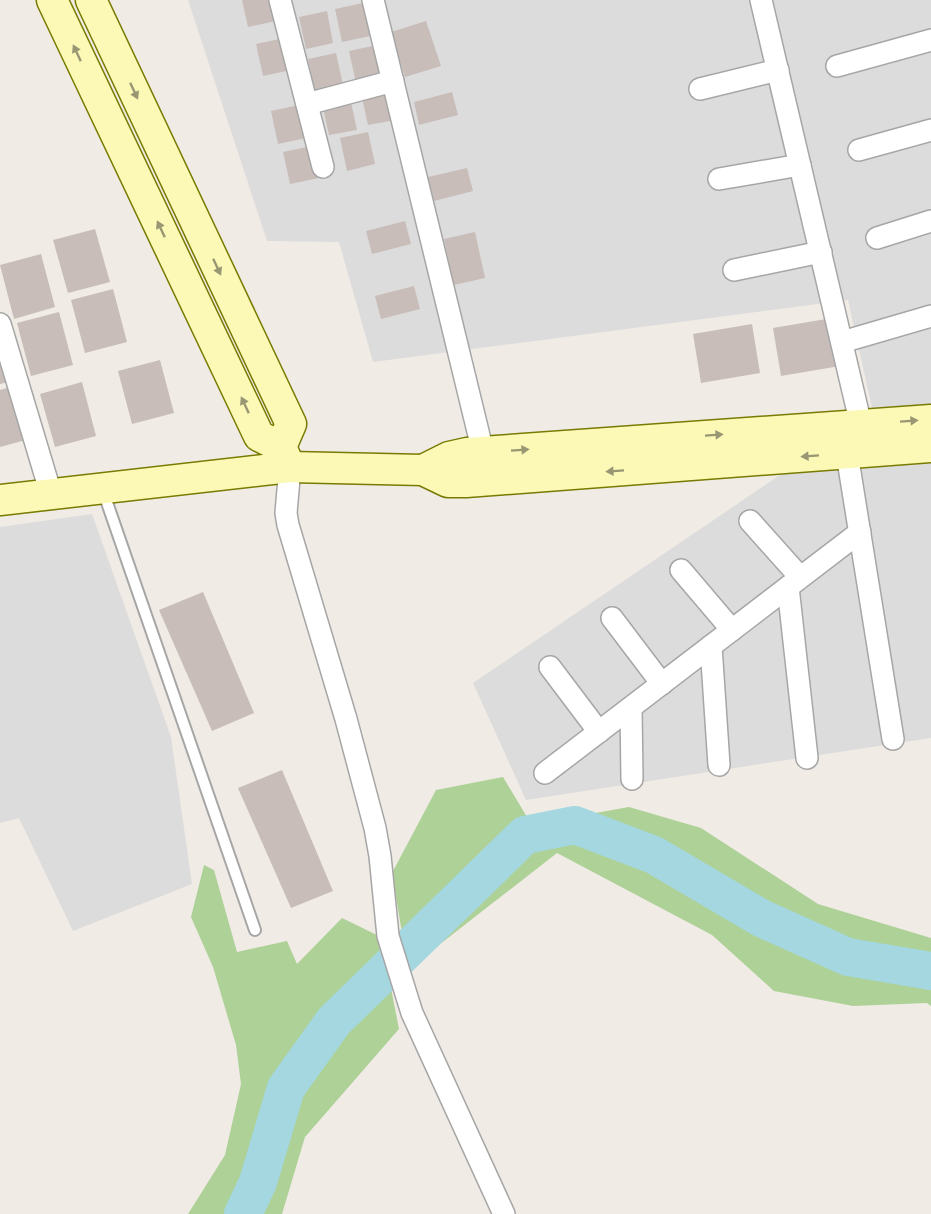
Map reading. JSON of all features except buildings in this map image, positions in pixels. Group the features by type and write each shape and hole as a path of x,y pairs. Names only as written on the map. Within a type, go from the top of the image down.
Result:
{"street":[{"path":"52,0 259,436 286,457"},
{"path":"91,0 291,424 286,457 288,525 346,719 375,828 388,936 412,1013 504,1214"},
{"path":"280,0 323,167"},
{"path":"373,0 483,452"},
{"path":"761,0 861,425"},
{"path":"837,66 931,40"},
{"path":"700,89 778,70"},
{"path":"306,104 393,81"},
{"path":"859,150 931,130"},
{"path":"719,179 800,165"},
{"path":"877,237 931,221"},
{"path":"734,270 821,252"},
{"path":"843,342 931,316"},
{"path":"0,324 51,494"},
{"path":"423,470 449,457 483,452 931,420"},
{"path":"0,500 102,488 286,457 423,470 448,482 465,482 931,447"},
{"path":"847,454 893,739"},
{"path":"750,521 794,582 807,758"},
{"path":"545,773 860,532"},
{"path":"681,570 732,630"},
{"path":"612,618 662,684"},
{"path":"711,646 718,765"},
{"path":"550,667 599,732"},
{"path":"631,708 632,779"}],"lane":[{"path":"102,488 255,930"}],"shaded area":[{"path":"188,0 931,0 931,404 872,408 848,300 373,362 339,242 267,241"},
{"path":"931,460 931,738 526,800 473,683 783,473"},
{"path":"92,514 171,737 192,884 73,931 19,818 0,823 0,527"}],"green space":[{"path":"503,777 527,817 545,822 629,807 701,828 818,904 931,938 931,1006 927,1003 853,1006 774,991 712,935 557,853 435,948 402,933 392,873 436,790"},
{"path":"204,865 214,870 237,952 287,941 297,964 342,918 381,937 399,1029 305,1137 282,1214 188,1214 225,1155 241,1084 236,1045 213,967 191,917"}],"waterway":[{"path":"243,1214 258,1182 286,1088 334,1021 525,835 575,825 654,855 761,918 848,957 931,971"}]}
